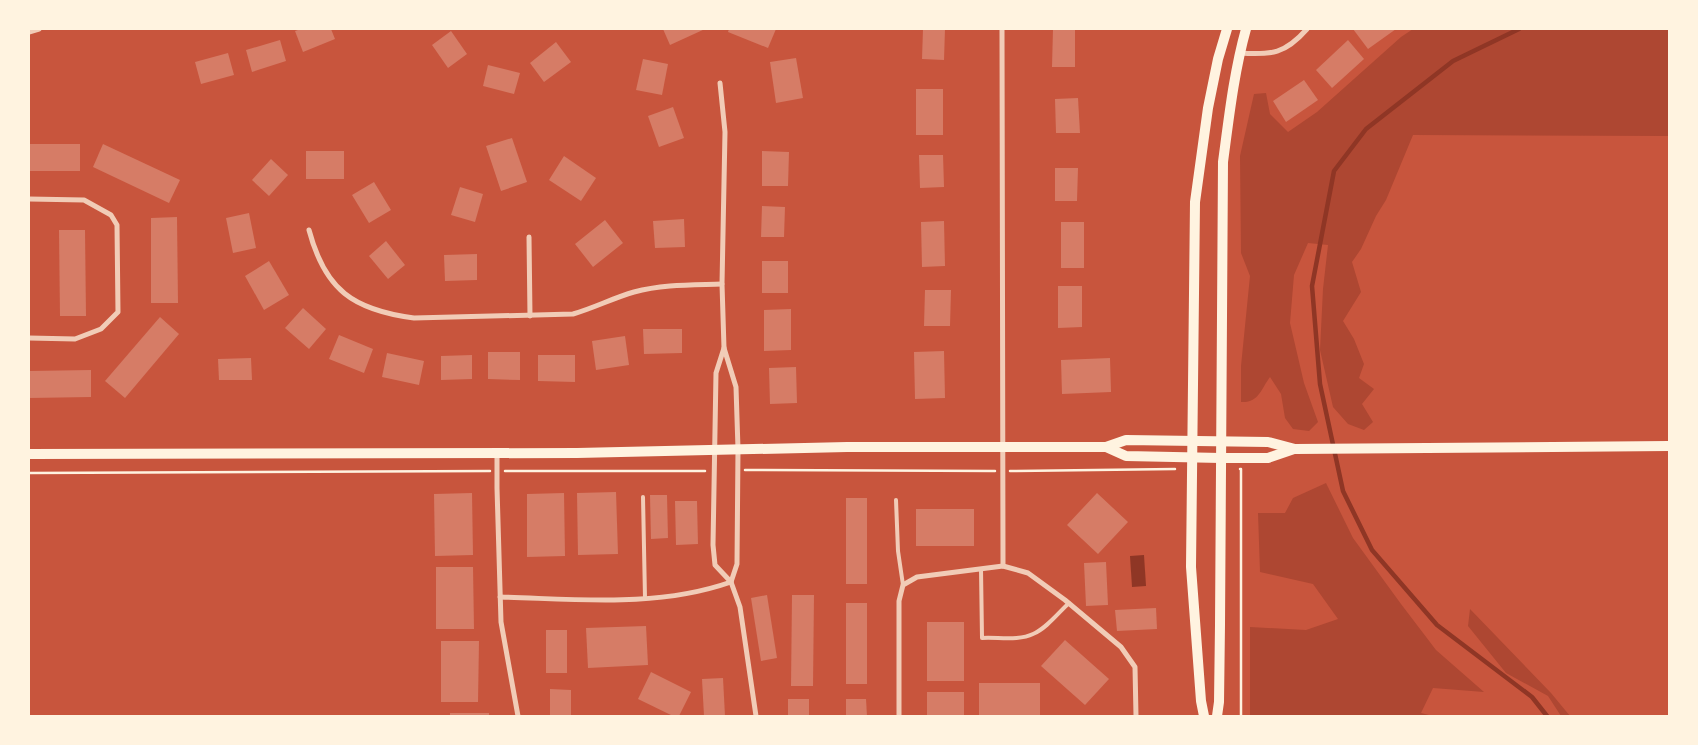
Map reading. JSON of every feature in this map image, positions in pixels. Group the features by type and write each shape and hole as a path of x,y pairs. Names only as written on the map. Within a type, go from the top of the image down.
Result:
{"main road":[{"path":"1204,716 1201,701 1191,567 1195,202 1208,108 1218,59 1227,29"},
{"path":"1217,716 1220,644 1224,162 1230,107 1246,29"},
{"path":"29,454 577,453 715,449 1002,446 1106,447 1126,440 1268,442 1295,449 1669,446"},
{"path":"1106,447 1126,456 1221,458 1268,458 1295,449"}],"street":[{"path":"29,32 38,29"},
{"path":"1002,29 1003,566"},
{"path":"1240,52 1259,54 1278,52 1294,42 1307,29"},
{"path":"720,83 725,132 722,284 724,348 736,387 738,449 737,564 731,582"},
{"path":"29,200 84,200 111,215 117,225 118,312 101,329 76,339 29,338"},
{"path":"309,230 317,256 329,280 343,292 360,304 393,315 414,318 573,314 592,309 608,301 636,292 654,288 673,285 722,284"},
{"path":"529,237 530,316"},
{"path":"724,348 716,374 715,565 731,582 740,607 756,716"},
{"path":"497,453 496,488 501,622 518,716"},
{"path":"899,716 899,601 903,585 917,577 1003,566 1028,573 1069,603 1121,647 1135,667 1136,716"},
{"path":"500,597 623,600 676,596 708,590 731,582"}],"lane":[{"path":"643,497 645,598"},
{"path":"896,500 898,551 903,585"},
{"path":"981,569 982,638 1025,637 1033,635 1040,631 1069,603"}],"path":[{"path":"1221,458 1242,470 1241,716"},
{"path":"1021,470 1176,469"}],"shaded area":[{"path":"1413,29 1669,29 1669,136 1413,135 1386,200 1376,216 1361,249 1352,262 1361,292 1343,321 1354,339 1364,364 1359,378 1374,389 1362,404 1373,422 1364,430 1348,424 1333,407 1320,350 1323,289 1328,245 1308,243 1294,275 1290,323 1304,383 1318,422 1309,431 1293,429 1285,418 1281,394 1270,377 1256,398 1247,402 1241,402 1241,366 1250,276 1241,253 1240,156 1254,94 1266,93 1270,114 1288,132 1317,112 1401,37"},
{"path":"1326,483 1353,538 1401,604 1436,650 1484,692 1433,688 1421,713 1433,716 1250,716 1250,627 1306,630 1338,619 1313,584 1260,572 1258,513 1285,513 1293,498"},
{"path":"1144,555 1146,586 1132,587 1130,556"},
{"path":"1470,609 1551,693 1570,716 1561,716 1548,696 1506,673 1468,626"}],"building":[{"path":"301,29 331,29 335,39 303,52 295,31"},
{"path":"663,29 705,29 670,45"},
{"path":"729,29 776,29 768,48 728,32"},
{"path":"923,29 945,29 944,60 922,59"},
{"path":"1053,29 1075,29 1075,67 1052,67"},
{"path":"1353,29 1396,29 1368,49"},
{"path":"451,31 467,54 448,68 432,45"},
{"path":"280,40 286,61 252,72 246,50"},
{"path":"1348,40 1364,59 1332,88 1316,70"},
{"path":"556,42 571,62 544,82 530,63"},
{"path":"228,53 234,75 201,84 195,62"},
{"path":"796,58 803,98 776,103 770,62"},
{"path":"643,59 668,64 662,95 636,90"},
{"path":"488,65 520,73 514,94 483,86"},
{"path":"1304,80 1318,100 1286,122 1273,101"},
{"path":"916,89 943,89 943,135 916,135"},
{"path":"1078,98 1080,133 1056,133 1055,99"},
{"path":"673,107 684,138 659,147 648,116"},
{"path":"512,138 527,182 501,191 486,146"},
{"path":"29,144 80,144 80,171 29,171"},
{"path":"103,144 180,180 169,203 93,167"},
{"path":"306,151 344,151 344,179 306,179"},
{"path":"762,151 789,152 788,186 762,186"},
{"path":"919,155 943,155 944,187 920,188"},
{"path":"564,156 596,178 581,201 549,180"},
{"path":"271,159 288,175 269,196 252,180"},
{"path":"1055,168 1078,168 1077,201 1055,201"},
{"path":"374,182 391,210 369,223 352,195"},
{"path":"460,187 483,194 475,222 451,215"},
{"path":"762,206 785,207 784,237 761,237"},
{"path":"249,213 256,248 233,253 226,218"},
{"path":"177,217 178,303 151,303 151,218"},
{"path":"684,219 685,247 655,248 653,221"},
{"path":"605,220 623,243 593,267 575,244"},
{"path":"944,221 945,266 922,267 921,222"},
{"path":"1061,222 1084,222 1084,268 1061,268"},
{"path":"59,230 85,230 86,316 60,316"},
{"path":"386,241 405,265 388,279 369,256"},
{"path":"477,254 477,280 445,281 444,255"},
{"path":"269,261 289,295 264,310 245,276"},
{"path":"762,261 788,261 788,293 762,293"},
{"path":"1058,286 1082,286 1082,327 1058,328"},
{"path":"925,290 951,290 950,326 924,326"},
{"path":"303,308 326,329 309,349 285,328"},
{"path":"791,309 791,350 764,351 764,310"},
{"path":"160,317 179,334 125,398 105,381"},
{"path":"643,329 682,329 682,353 644,354"},
{"path":"339,335 373,349 364,373 329,359"},
{"path":"625,336 629,365 596,370 592,341"},
{"path":"944,351 945,398 915,399 914,352"},
{"path":"488,352 520,352 520,380 488,379"},
{"path":"387,353 424,361 419,385 382,377"},
{"path":"472,355 472,379 441,380 441,356"},
{"path":"538,355 575,355 575,382 538,381"},
{"path":"251,358 252,380 219,380 218,359"},
{"path":"1110,358 1111,392 1062,394 1061,360"},
{"path":"796,367 797,403 770,404 769,368"},
{"path":"91,370 91,397 29,398 29,371"},
{"path":"616,492 618,554 578,555 577,493"},
{"path":"472,493 473,555 435,556 434,494"},
{"path":"564,493 565,556 527,557 527,494"},
{"path":"1097,493 1128,522 1098,554 1067,525"},
{"path":"650,495 667,495 668,538 651,539"},
{"path":"846,498 867,498 867,584 846,584"},
{"path":"675,501 697,501 698,544 676,545"},
{"path":"916,509 974,509 974,546 916,546"},
{"path":"1106,562 1108,605 1086,606 1084,563"},
{"path":"436,567 473,567 474,629 436,629"},
{"path":"767,595 777,658 761,661 751,598"},
{"path":"792,595 814,595 813,686 791,686"},
{"path":"846,603 867,603 867,684 846,684"},
{"path":"1156,608 1157,629 1117,631 1115,610"},
{"path":"927,622 964,622 964,681 927,681"},
{"path":"646,626 648,665 588,668 586,628"},
{"path":"546,630 567,630 567,673 546,673"},
{"path":"1065,640 1109,679 1085,705 1041,666"},
{"path":"441,641 479,641 478,702 441,702"},
{"path":"651,672 691,692 679,716 673,716 638,699"},
{"path":"723,678 725,716 704,716 702,679"},
{"path":"979,683 1040,683 1040,716 979,716"},
{"path":"550,689 571,690 571,716 550,716"},
{"path":"927,692 964,692 964,716 927,716"},
{"path":"788,699 809,699 809,716 788,716"},
{"path":"846,699 866,699 867,716 846,716"},
{"path":"450,713 489,713 489,716 450,716"}],"waterway":[{"path":"1519,29 1453,61 1366,129 1334,171 1312,286 1320,384 1343,491 1372,550 1437,625 1532,697 1547,716"}]}
